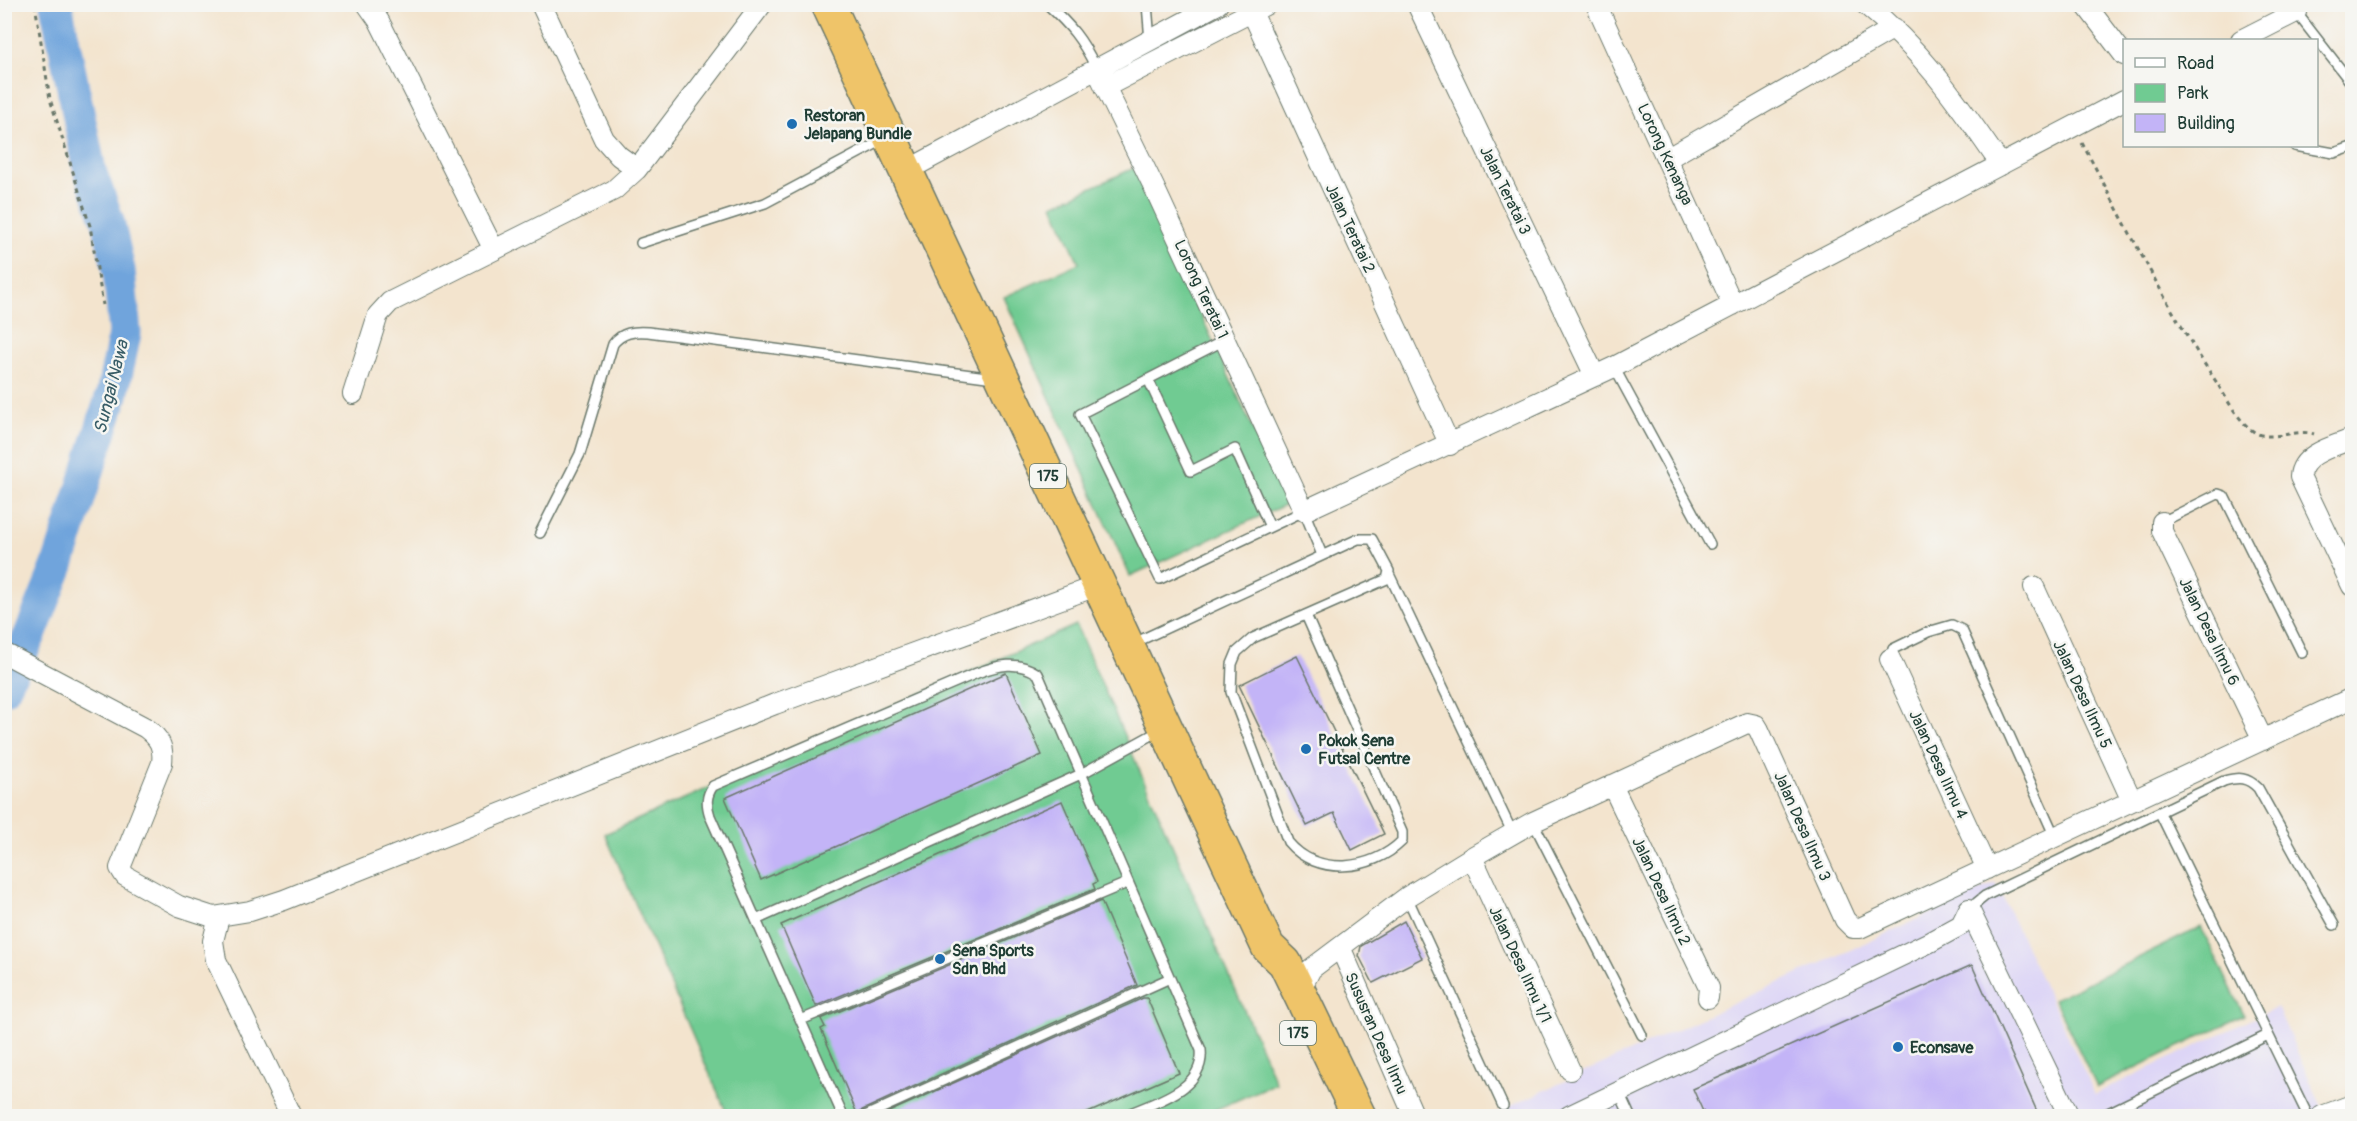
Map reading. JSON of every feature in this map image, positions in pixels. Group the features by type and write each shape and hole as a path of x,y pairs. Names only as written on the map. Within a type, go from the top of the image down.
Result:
{"highway":[{"name":"175","path":"828,4 1166,727 1292,969 1359,1116"},
{"name":"175","path":"1292,969 1269,971 1338,1116"}],"street":[{"path":"367,4 379,21 495,250"},
{"path":"541,4 604,139 619,156 637,169"},
{"path":"352,394 378,315 390,302 614,190 637,169 762,4"},
{"path":"906,171 1218,4"},
{"name":"Jalan Teratai 3","path":"1417,4 1595,376"},
{"name":"Lorong Kenanga","path":"1596,4 1733,305"},
{"path":"1865,4 1894,28 1937,74 2001,165"},
{"path":"2085,4 2123,54"},
{"path":"1105,87 1260,8"},
{"name":"Jalan Teratai 2","path":"1260,8 1450,445"},
{"path":"2243,39 2293,8"},
{"path":"1668,158 1894,28"},
{"name":"Lorong Teratai 1","path":"1096,68 1304,511"},
{"path":"1304,511 1614,367 2123,101"},
{"path":"2352,439 2309,458 2300,471 2302,482 2352,586"},
{"name":"Jalan Desa Ilmu 6","path":"2162,522 2162,531 2264,740"},
{"path":"6,654 146,728 158,737 162,746 162,763 120,868 125,876 179,906 219,917 250,911 284,900 775,704 1099,585"},
{"name":"Jalan Desa Ilmu 5","path":"2034,587 2132,801"},
{"name":"Jalan Desa Ilmu 4","path":"1890,658 1987,869"},
{"path":"1987,869 2352,698"},
{"name":"Jalan Desa Ilmu 3","path":"1612,785 1751,723 1760,730 1845,920 1856,928 1863,927 1987,869"},
{"path":"1292,969 1341,949 1407,897 1472,857 1533,822 1612,785"},
{"name":"Jalan Desa Ilmu 2","path":"1612,785 1709,988 1708,998"},
{"name":"Jalan Desa Ilmu 1/1","path":"1472,857 1570,1071"},
{"path":"1569,1116 1938,938 1961,925 1969,909"},
{"path":"1969,909 2069,1116"},
{"path":"219,917 213,941 216,960 291,1116"},
{"name":"Sususran Desa Ilmu","path":"1341,949 1414,1116"},
{"path":"2322,1116 2352,1105"}],"lane":[{"path":"1047,4 1078,33 1096,68"},
{"path":"1147,4 1150,41"},
{"path":"2293,8 2317,39"},
{"path":"2318,40 2352,84"},
{"path":"641,243 765,203 890,137"},
{"path":"2301,147 2334,153 2352,147"},
{"path":"540,533 580,454 613,344 621,336 631,332 648,332 1003,379"},
{"path":"1225,340 1080,414 1160,579 1304,511 1322,555"},
{"path":"1614,367 1710,544"},
{"path":"1148,379 1191,471 1235,449 1270,527"},
{"path":"2162,522 2218,494 2224,496 2302,653"},
{"path":"1128,646 1322,555 1358,539 1369,537 1375,542 1513,834"},
{"path":"1306,615 1402,832 1402,841 1395,848 1354,867 1345,868 1313,860 1301,855 1288,842 1231,692 1232,664 1244,644 1306,615 1382,582 1389,574"},
{"path":"1890,658 1893,650 1928,632 1952,626 1962,630 2055,837"},
{"path":"843,1116 708,808 708,792 713,786 976,673 998,666 1015,665 1027,666 1038,674 1201,1050 1202,1063 1192,1082 1124,1116"},
{"path":"756,920 1081,774 1166,727"},
{"path":"1969,909 1985,896 2224,781 2249,779 2258,788 2334,925"},
{"path":"2160,813 2308,1116"},
{"path":"1533,822 1642,1035"},
{"path":"801,1020 1127,883"},
{"path":"1407,897 1503,1106"},
{"path":"865,1116 1170,978"},
{"path":"2102,1116 2268,1035"},
{"path":"1618,1092 1630,1116"}],"path":[{"path":"35,4 50,99 90,226 103,305"},
{"path":"2073,126 2182,327 2246,425 2258,434 2268,436 2306,431 2317,435 2331,448"}],"shaded area":[{"path":"1996,883 2095,1094 2277,1007 2326,1116 1489,1116"}],"green space":[{"path":"1134,168 1287,504 1130,576 1004,297 1079,263 1053,205"},
{"name":"Sena Sports Sdn Bhd","path":"1076,625 1276,1083 1201,1116 728,1116 605,834"},
{"path":"2201,927 2244,1015 2097,1087 2054,999"}],"building":[{"name":"Pokok Sena Futsal Centre","path":"1297,656 1384,834 1352,850 1334,813 1307,826 1239,685"},
{"path":"1006,673 1042,755 761,880 725,798"},
{"path":"1062,801 1097,882 1093,884 1095,889 816,1006 781,925"},
{"path":"1101,901 1137,985 862,1110 858,1116 821,1029 825,1027 821,1019"},
{"path":"1404,921 1422,958 1373,983 1359,956 1361,946"},
{"name":"Econsave","path":"1972,965 2039,1116 1705,1116 1693,1089"},
{"path":"1147,998 1179,1073 1081,1116 880,1116"}],"waterway":[{"name":"Sungai Nawa","path":"4,688 30,635 58,565 112,395 125,333 119,270 108,221 90,171 56,4"}],"place":[{"name":"Restoran Jelapang Bundle","path":"792,124"},
{"name":"Pokok Sena Futsal Centre","path":"1306,749"},
{"name":"Sena Sports Sdn Bhd","path":"940,959"},
{"name":"Econsave","path":"1898,1047"}]}
